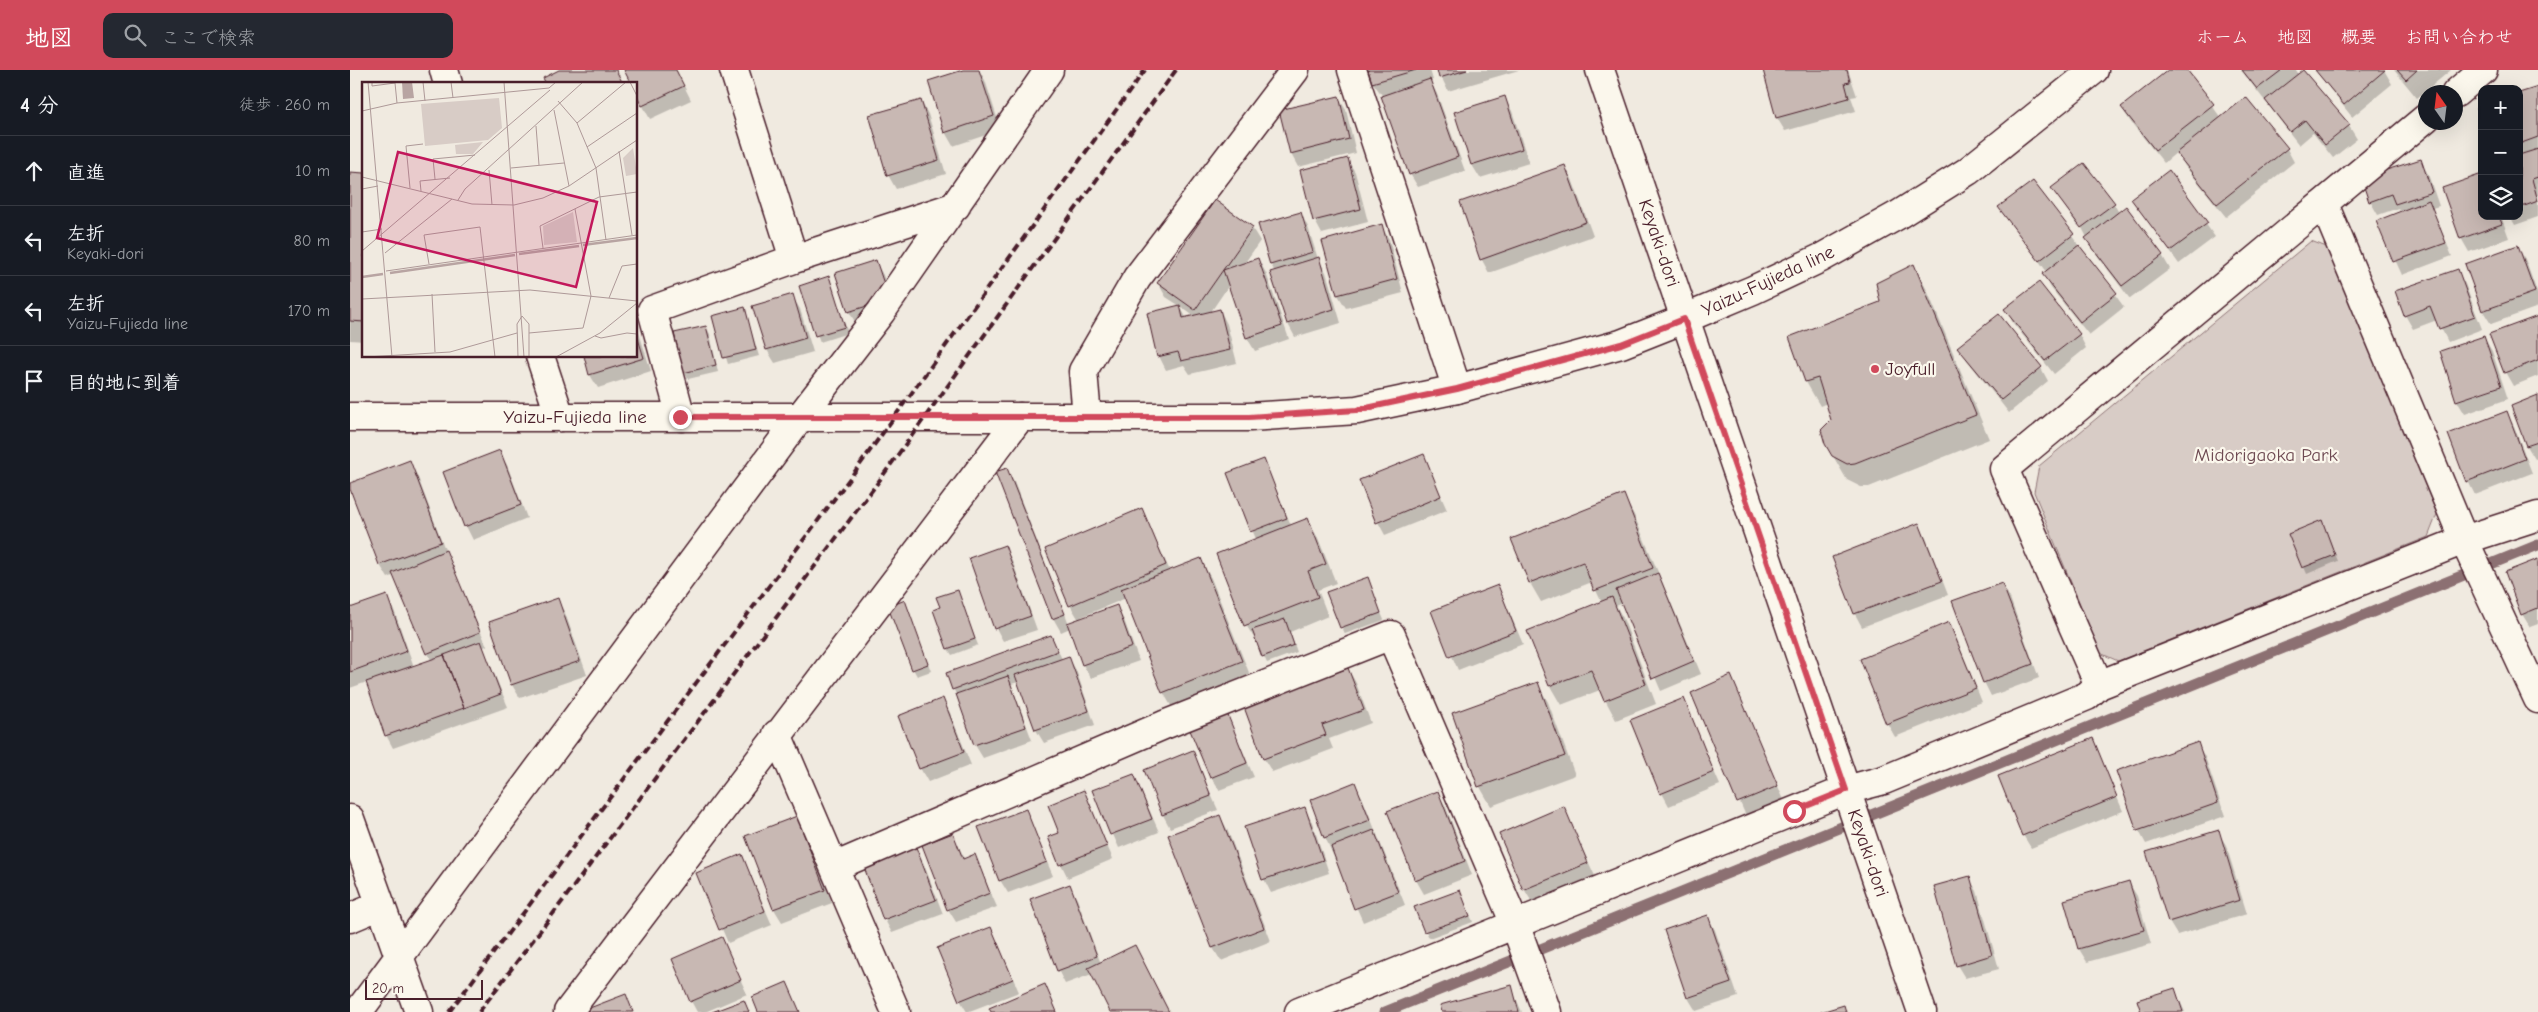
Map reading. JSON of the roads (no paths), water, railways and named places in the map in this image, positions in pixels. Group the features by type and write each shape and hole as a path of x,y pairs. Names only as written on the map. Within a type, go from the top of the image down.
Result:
{"street":[{"path":"734,70 794,259"},
{"path":"358,1012 800,417 842,365 956,206 1049,70"},
{"path":"1087,418 1083,371 1137,278 1295,70"},
{"path":"1352,70 1457,389"},
{"name":"Keyaki-dori","path":"1600,70 1922,1012"},
{"name":"Yaizu-Fujieda line","path":"350,417 1249,417 1357,410 1457,389 1621,344 1753,290 1821,258 1898,215 1968,172 2094,70"},
{"path":"2463,87 2483,70"},
{"path":"2099,685 2004,469 2418,125"},
{"path":"2324,204 2464,540 2538,699"},
{"path":"680,417 652,310 794,259 956,206"},
{"path":"541,358 560,417"},
{"path":"568,1012 777,734 1020,417"},
{"path":"1300,1012 1518,931 1846,790 1884,780 2087,696 2099,685 2464,540 2538,516"},
{"path":"834,867 1173,722 1391,635 1518,931 1547,1012"},
{"path":"777,734 896,1012"},
{"path":"350,819 419,1012"},
{"path":"350,918 381,905"}],"waterway":[{"path":"1385,1012 2538,545"}],"railway":[{"path":"449,1012 856,470 1145,70"},
{"path":"479,1012 876,485 1176,70"}],"place":[{"name":"Joyfull","path":"1875,369"}],"park label":[{"name":"Midorigaoka Park","path":"2266,455"}]}
